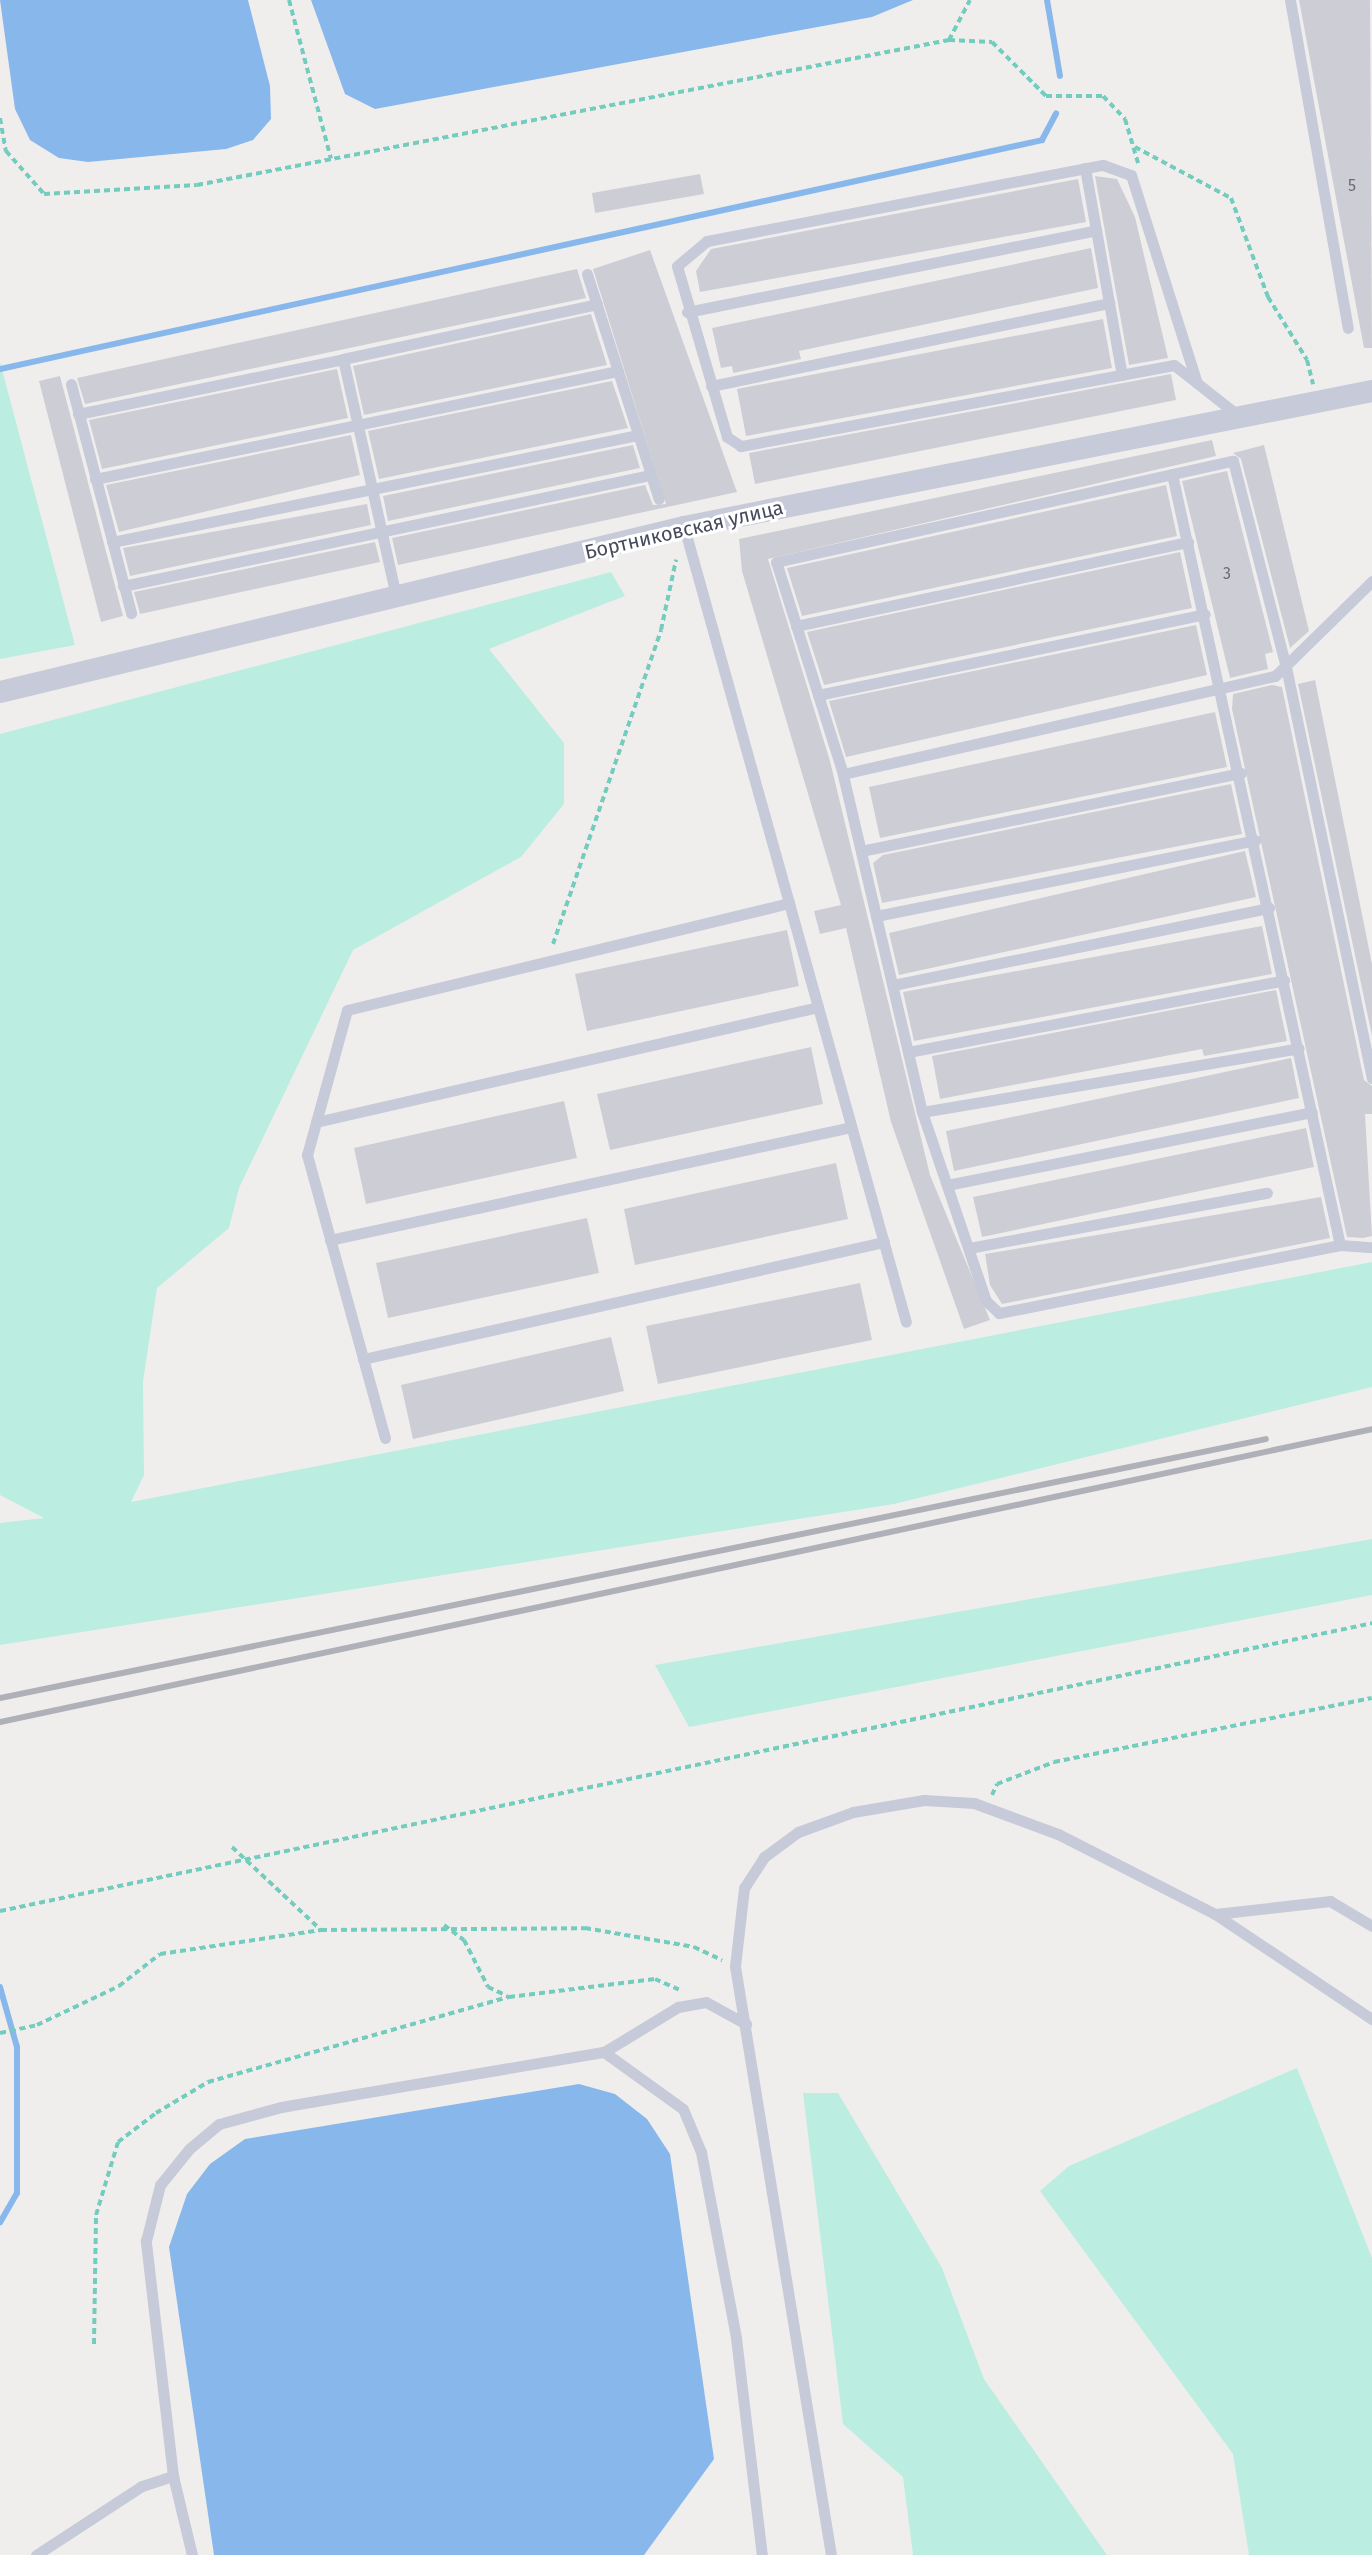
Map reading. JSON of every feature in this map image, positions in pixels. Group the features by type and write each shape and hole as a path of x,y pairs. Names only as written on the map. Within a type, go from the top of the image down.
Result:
{"street":[{"name":"Бортниковская улица","path":"0,692 397,600 684,527 1372,391"}],"lane":[{"path":"1290,0 1348,328"},
{"path":"1197,383 1144,208 1131,175 1103,165 707,241 677,266 687,312 727,437 741,446 1174,365 1197,383 1241,417"},
{"path":"1085,168 1122,375"},
{"path":"687,312 1096,230"},
{"path":"587,274 659,499"},
{"path":"711,386 1109,303"},
{"path":"78,414 597,304"},
{"path":"343,359 397,600"},
{"path":"95,479 618,371"},
{"path":"71,384 131,613"},
{"path":"112,542 638,435"},
{"path":"1372,1078 1286,667 1233,461 776,562 843,774 922,1112 986,1301 999,1313 1340,1245 1372,1247"},
{"path":"1172,474 1224,692 1340,1245"},
{"path":"123,586 650,475"},
{"path":"684,527 906,1322"},
{"path":"796,626 1188,542"},
{"path":"843,774 1224,692 1286,667 1372,581"},
{"path":"818,695 1205,614"},
{"path":"861,851 1241,773"},
{"path":"876,916 1255,840"},
{"path":"385,1438 307,1155 347,1010 789,903"},
{"path":"893,985 1269,908"},
{"path":"908,1052 1284,980"},
{"path":"316,1122 818,1007"},
{"path":"922,1112 1299,1048"},
{"path":"947,1185 1312,1112"},
{"path":"330,1240 851,1127"},
{"path":"969,1248 1267,1193"},
{"path":"363,1359 884,1242"},
{"path":"831,2555 735,1966 744,1888 764,1857 798,1832 924,1800 988,1807 1215,1914 1372,2019"},
{"path":"1215,1914 1330,1901 1372,1926"},
{"path":"192,2555 173,2476 146,2241 160,2185 189,2149 219,2124 281,2107 604,2052 678,2007 706,2002 746,2024"},
{"path":"604,2052 683,2109 701,2152 736,2338 762,2555"},
{"path":"36,2555 142,2486 173,2476"}],"path":[{"path":"289,0 331,159"},
{"path":"949,40 970,0"},
{"path":"0,118 6,151 44,194 197,185 949,40 992,42 1046,96 1103,96 1125,119 1135,147 1144,208"},
{"path":"1135,147 1161,167 1231,198 1268,297 1307,360 1316,402"},
{"path":"548,959 661,630 684,527"},
{"path":"2,1911 1372,1623"},
{"path":"988,1807 997,1784 1054,1762 1372,1698"},
{"path":"232,1847 321,1930"},
{"path":"0,2033 37,2025 119,1986 160,1954 321,1930 444,1925 585,1928 694,1947 735,1966"},
{"path":"444,1925 464,1940 488,1987 509,1997"},
{"path":"94,2344 96,2215 118,2142 156,2113 208,2082 509,1997 655,1979 706,2002"}],"green space":[{"path":"0,362 75,645 0,659"},
{"path":"611,572 625,596 489,649 564,743 564,804 521,857 353,950 239,1188 229,1228 157,1288 143,1382 144,1475 131,1502 1372,1262 1372,1387 894,1504 0,1645 0,1523 44,1518 0,1495 0,734"},
{"path":"1372,1539 1372,1595 689,1727 655,1665"},
{"path":"1297,2068 1372,2258 1372,2555 1249,2555 1233,2454 1040,2191 1069,2166"},
{"path":"803,2093 838,2093 942,2268 984,2379 1107,2555 913,2555 903,2477 843,2424"}],"water":[{"path":"0,0 248,0 270,86 271,119 253,140 226,149 88,162 59,158 30,140 15,109"},
{"path":"311,0 913,0 872,17 375,109 345,94"},
{"path":"579,2084 615,2094 647,2119 670,2154 714,2459 644,2555 214,2555 169,2247 187,2194 210,2164 245,2139"}],"building":[{"path":"1299,0 1370,0 1372,348 1364,348"},
{"path":"700,174 704,194 595,213 592,193"},
{"path":"1095,176 1117,179 1135,217 1168,358 1129,365"},
{"path":"1078,179 1086,222 700,292 696,271 711,249"},
{"path":"1091,248 1098,288 799,351 801,359 733,373 732,366 721,368 712,328"},
{"path":"650,250 737,492 398,565 392,538 645,485 653,505 666,504 593,269"},
{"path":"577,269 586,298 85,404 77,378"},
{"path":"591,314 607,365 364,415 353,366"},
{"path":"1103,319 1112,368 746,436 737,389"},
{"path":"337,369 348,418 102,469 89,420"},
{"path":"1171,374 1176,400 755,484 749,453"},
{"path":"60,376 123,616 101,622 39,381"},
{"path":"612,381 628,428 379,479 368,431"},
{"path":"351,435 360,475 119,532 106,485"},
{"path":"1212,440 1216,456 768,559 830,761 930,1175 990,1320 964,1329 891,1122 846,928 820,934 814,911 841,905 742,571 739,539"},
{"path":"633,445 640,468 388,521 383,496"},
{"path":"1264,445 1309,631 1290,648 1241,459 1233,453"},
{"path":"1227,471 1273,652 1265,654 1268,669 1230,678 1182,481"},
{"path":"1166,485 1177,536 802,616 787,568"},
{"path":"367,504 371,525 130,576 123,548"},
{"path":"375,542 380,562 140,614 134,592"},
{"path":"1180,552 1192,608 824,685 807,632"},
{"path":"1196,625 1207,675 846,757 829,701"},
{"path":"1315,680 1372,964 1372,1036 1298,684"},
{"path":"1272,685 1282,687 1364,1080 1372,1086 1372,1114 1365,1114 1372,1236 1363,1238 1347,1237 1232,709 1233,694"},
{"path":"1215,712 1227,767 880,838 869,787"},
{"path":"1231,784 1242,834 882,903 873,863 883,855"},
{"path":"1245,851 1256,897 899,975 889,933"},
{"path":"1262,926 1272,974 914,1041 903,992"},
{"path":"787,930 799,986 587,1031 575,974"},
{"path":"1276,990 1287,1041 1204,1056 1202,1049 940,1099 932,1056"},
{"path":"811,1047 823,1104 610,1150 597,1094"},
{"path":"1291,1058 1299,1098 954,1171 946,1131"},
{"path":"564,1101 577,1158 366,1204 354,1148"},
{"path":"1306,1128 1314,1167 982,1237 973,1197"},
{"path":"836,1163 848,1219 635,1265 624,1209"},
{"path":"1321,1197 1330,1238 1002,1304 990,1285 985,1254"},
{"path":"587,1218 599,1273 388,1318 376,1263"},
{"path":"860,1283 872,1340 658,1384 646,1326"},
{"path":"611,1337 624,1391 413,1439 401,1385"}],"waterway":[{"path":"1047,0 1060,76"},
{"path":"0,369 1042,140 1056,114"},
{"path":"0,1987 17,2047 17,2193 0,2222"}],"railway":[{"path":"0,1722 1372,1429"},
{"path":"0,1698 1266,1439"}]}
